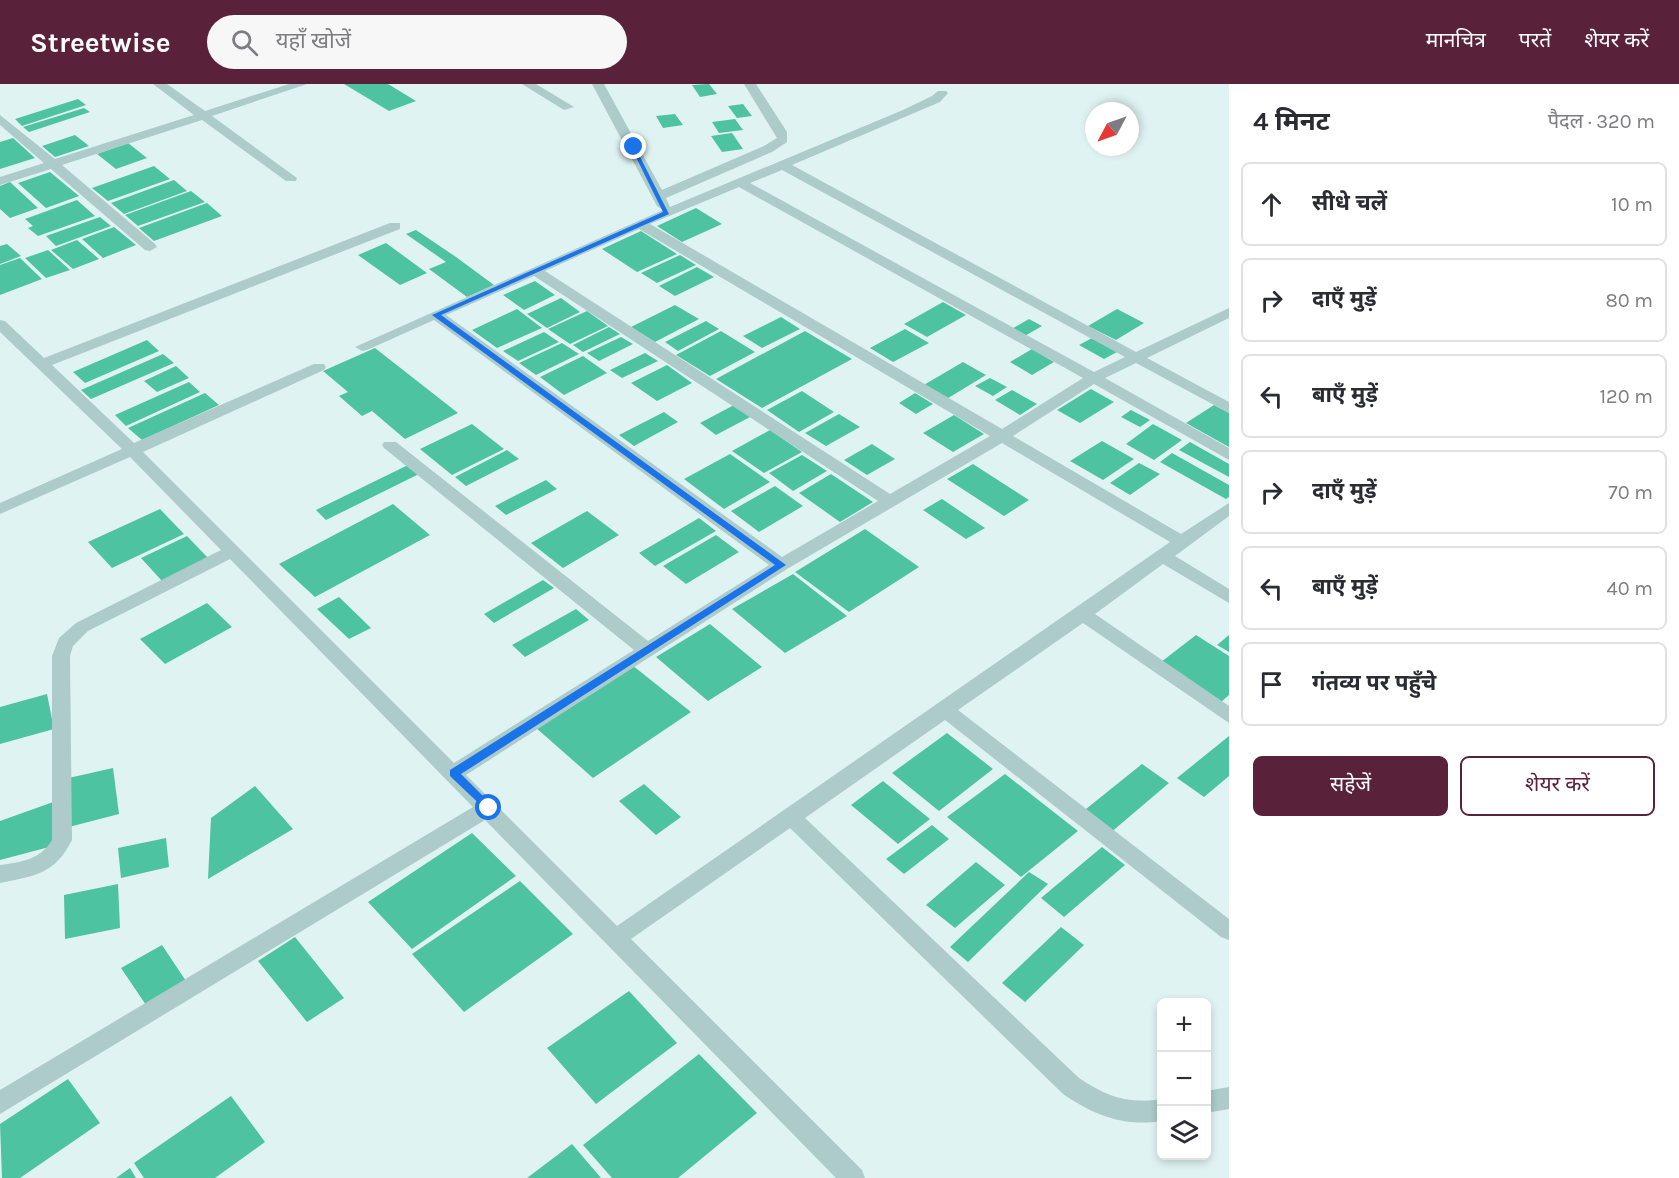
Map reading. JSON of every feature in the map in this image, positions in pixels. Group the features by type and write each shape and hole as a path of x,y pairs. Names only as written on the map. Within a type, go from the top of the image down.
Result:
{"street":[{"path":"159,84 291,178"},
{"path":"0,181 301,84"},
{"path":"528,84 568,107"},
{"path":"598,84 667,212"},
{"path":"659,196 768,150 783,139 781,132 750,84"},
{"path":"362,347 667,212 926,105 942,93"},
{"path":"0,119 150,247"},
{"path":"781,164 1229,408"},
{"path":"739,182 1229,455"},
{"path":"640,224 1004,435 1182,542"},
{"path":"42,364 395,226"},
{"path":"535,271 890,502"},
{"path":"454,773 781,565 1004,435 1094,378 1229,312"},
{"path":"436,315 781,565"},
{"path":"0,324 132,450 853,1178"},
{"path":"0,509 319,368"},
{"path":"390,445 647,650"},
{"path":"616,938 1083,614 1229,508"},
{"path":"0,874 35,868 48,862 58,851 62,840 61,656 65,643 82,627 232,551"},
{"path":"1163,556 1229,597"},
{"path":"1083,614 1229,716"},
{"path":"944,709 1229,931"},
{"path":"0,1103 489,808"},
{"path":"790,816 1071,1086 1097,1104 1124,1113 1157,1110"},
{"path":"1211,1101 1229,1098"}],"building":[{"path":"344,84 388,84 416,101 389,111"},
{"path":"709,84 717,94 700,97 692,85"},
{"path":"78,99 86,105 22,126 15,119"},
{"path":"743,104 752,116 737,118 728,106"},
{"path":"84,108 90,112 29,132 23,127"},
{"path":"675,114 683,125 663,128 656,116"},
{"path":"735,119 743,130 719,133 712,122"},
{"path":"732,133 743,149 722,152 711,136"},
{"path":"75,135 89,146 55,157 42,146"},
{"path":"13,138 35,158 0,169 0,142"},
{"path":"128,143 147,158 116,169 97,154"},
{"path":"154,166 170,179 108,201 92,188"},
{"path":"50,172 79,196 46,208 18,183"},
{"path":"174,180 187,191 124,214 111,203"},
{"path":"10,182 38,208 10,218 0,209 0,186"},
{"path":"191,191 205,202 138,226 125,215"},
{"path":"77,200 95,216 38,236 28,228 33,226 25,219"},
{"path":"207,203 222,216 154,241 139,228"},
{"path":"696,208 722,224 682,242 657,226"},
{"path":"100,217 111,226 56,246 46,236"},
{"path":"114,227 136,245 103,258 82,239"},
{"path":"416,230 494,285 467,297 429,269 446,262 406,234"},
{"path":"641,231 677,254 637,272 602,249"},
{"path":"77,240 99,259 73,269 51,250"},
{"path":"386,243 427,273 400,285 358,255"},
{"path":"7,244 21,256 0,264 0,246"},
{"path":"48,250 70,270 46,278 25,258"},
{"path":"680,255 696,265 657,283 641,273"},
{"path":"20,258 42,279 0,295 0,265"},
{"path":"697,267 714,277 675,296 659,286"},
{"path":"535,281 555,295 524,310 503,295"},
{"path":"561,298 580,312 547,328 527,314"},
{"path":"943,302 966,315 927,337 904,324"},
{"path":"675,305 699,319 655,342 631,327"},
{"path":"517,309 542,328 497,348 472,330"},
{"path":"1117,309 1144,323 1116,340 1088,326"},
{"path":"587,311 608,326 570,344 548,329"},
{"path":"781,317 800,329 762,348 743,336"},
{"path":"1029,319 1042,326 1023,337 1010,330"},
{"path":"706,321 719,329 678,351 665,342"},
{"path":"609,327 620,334 583,352 573,345"},
{"path":"905,329 929,343 893,362 870,348"},
{"path":"721,331 755,352 710,376 676,355"},
{"path":"805,331 852,359 762,408 716,379"},
{"path":"544,332 559,342 518,361 503,351"},
{"path":"621,337 633,344 599,361 587,353"},
{"path":"1092,338 1117,352 1104,359 1079,345"},
{"path":"147,340 159,351 85,383 73,372"},
{"path":"562,343 579,354 536,375 519,363"},
{"path":"375,348 458,413 405,439 372,411 362,416 339,396 348,392 323,371"},
{"path":"1032,349 1054,362 1032,375 1010,362"},
{"path":"645,353 658,361 622,378 610,370"},
{"path":"163,354 174,363 91,399 81,390"},
{"path":"583,356 607,373 564,395 540,377"},
{"path":"963,362 986,375 945,400 922,386"},
{"path":"667,365 692,383 657,401 631,383"},
{"path":"176,366 189,378 157,392 144,381"},
{"path":"990,378 1007,387 993,396 975,386"},
{"path":"189,382 200,392 126,426 115,415"},
{"path":"1091,389 1114,402 1080,423 1057,410"},
{"path":"1012,390 1037,404 1020,415 995,400"},
{"path":"802,391 834,412 799,432 767,410"},
{"path":"205,393 219,405 142,440 128,428"},
{"path":"915,393 933,404 916,414 899,403"},
{"path":"734,405 750,417 716,435 700,423"},
{"path":"1214,405 1229,413 1229,447 1186,423"},
{"path":"1131,410 1150,420 1140,427 1121,417"},
{"path":"664,412 678,422 634,446 619,435"},
{"path":"839,414 860,427 826,446 805,433"},
{"path":"954,415 984,434 953,452 923,433"},
{"path":"472,424 504,449 452,475 420,449"},
{"path":"1153,424 1182,440 1154,460 1126,444"},
{"path":"770,430 802,452 764,473 732,451"},
{"path":"1102,441 1134,459 1103,480 1070,461"},
{"path":"1190,442 1229,464 1229,477 1179,450"},
{"path":"872,444 895,459 867,475 844,460"},
{"path":"507,450 519,459 466,486 455,477"},
{"path":"1172,453 1229,485 1229,497 1226,499 1160,462"},
{"path":"730,454 770,482 724,509 684,479"},
{"path":"802,455 827,471 793,491 769,473"},
{"path":"1139,463 1160,474 1130,495 1110,483"},
{"path":"973,464 1029,500 1004,516 947,479"},
{"path":"408,465 419,474 326,520 316,510"},
{"path":"831,474 873,502 840,522 799,493"},
{"path":"546,480 557,489 506,515 495,506"},
{"path":"775,486 803,506 759,532 731,511"},
{"path":"942,499 985,528 966,539 923,510"},
{"path":"393,504 430,535 315,597 279,564"},
{"path":"160,509 184,534 112,568 88,542"},
{"path":"587,511 619,535 563,568 531,543"},
{"path":"699,518 716,531 655,566 639,553"},
{"path":"865,529 919,567 849,612 795,572"},
{"path":"716,535 739,552 686,584 663,566"},
{"path":"187,536 208,558 162,581 141,558"},
{"path":"793,574 847,616 785,653 732,609"},
{"path":"543,580 554,588 494,623 484,614"},
{"path":"339,597 371,628 349,639 317,609"},
{"path":"207,603 232,627 165,664 140,639"},
{"path":"576,609 589,620 525,657 512,645"},
{"path":"710,624 762,667 708,701 656,657"},
{"path":"1196,635 1229,656 1229,695 1221,702 1161,662"},
{"path":"1229,635 1229,652 1217,645"},
{"path":"632,665 691,712 593,778 535,727"},
{"path":"47,694 54,729 0,744 0,707"},
{"path":"947,733 993,769 939,811 892,773"},
{"path":"1229,736 1229,776 1204,797 1177,778"},
{"path":"1142,764 1169,783 1109,834 1081,813"},
{"path":"113,768 119,814 69,827 64,779"},
{"path":"1005,774 1078,831 1021,877 947,817"},
{"path":"883,781 930,819 898,844 851,805"},
{"path":"644,784 681,817 656,835 619,801"},
{"path":"255,786 293,829 208,879 211,818"},
{"path":"56,801 53,846 0,860 0,821"},
{"path":"932,825 949,839 904,874 886,859"},
{"path":"472,833 516,876 412,949 368,902"},
{"path":"166,838 169,867 121,878 118,848"},
{"path":"1102,847 1125,865 1064,917 1041,898"},
{"path":"976,862 1005,885 955,928 926,905"},
{"path":"1029,872 1048,884 968,962 950,947"},
{"path":"520,881 573,934 464,1012 412,954"},
{"path":"118,884 120,928 65,939 64,895"},
{"path":"1061,927 1084,945 1025,1002 1002,983"},
{"path":"295,937 344,998 307,1022 258,961"},
{"path":"162,945 186,981 146,1005 121,968"},
{"path":"629,991 677,1043 596,1104 547,1048"},
{"path":"699,1054 757,1113 678,1178 612,1178 583,1145"},
{"path":"68,1079 100,1123 20,1178 2,1178 0,1124"},
{"path":"231,1096 265,1142 215,1178 144,1178 134,1163"},
{"path":"572,1144 601,1178 527,1178"},
{"path":"130,1168 136,1178 116,1178"}],"route":[{"path":"489,808 454,773 781,565 436,315 667,212 634,147"}]}
